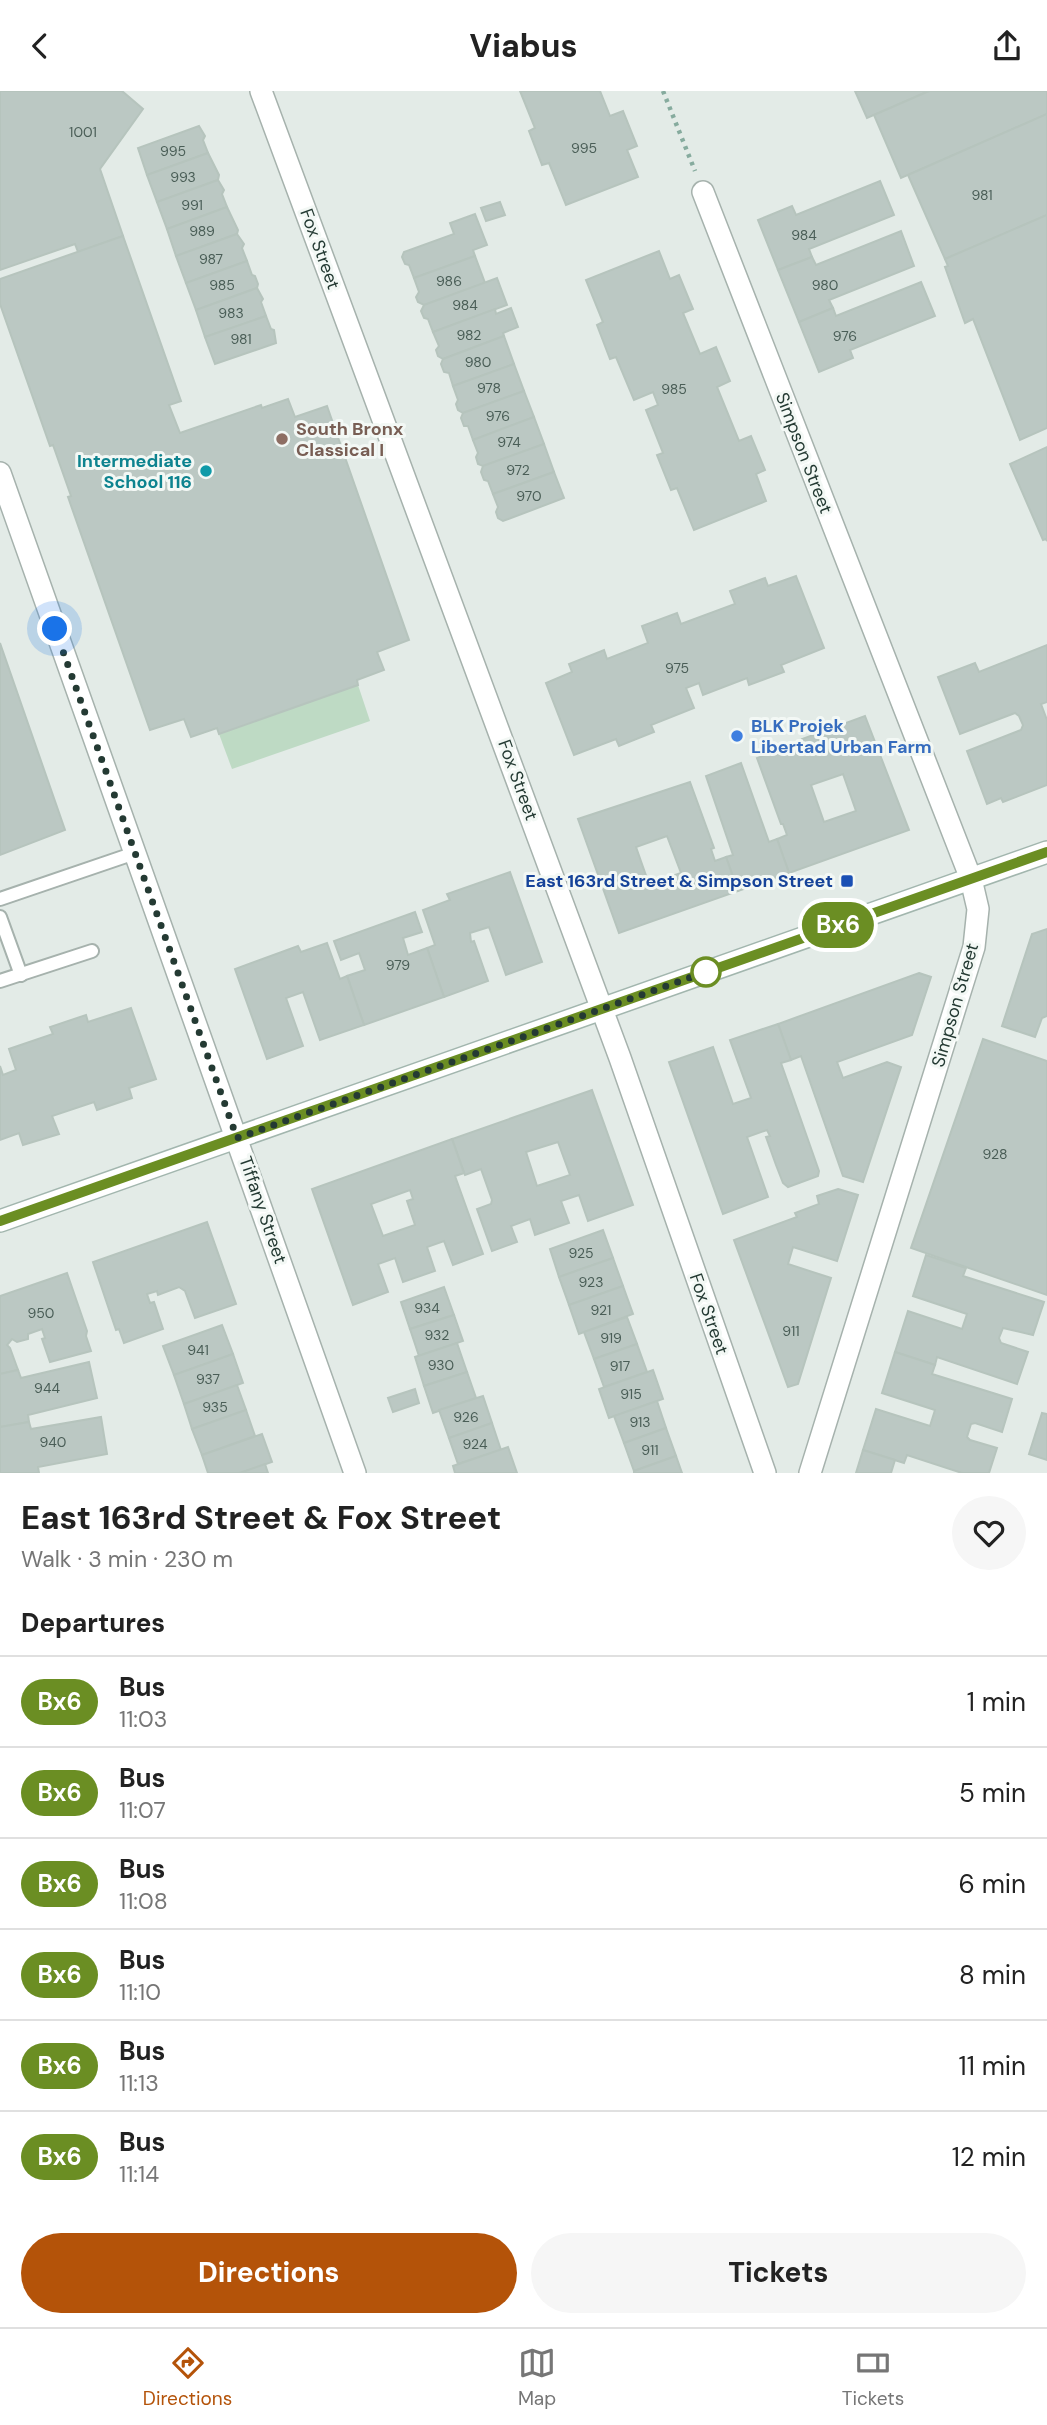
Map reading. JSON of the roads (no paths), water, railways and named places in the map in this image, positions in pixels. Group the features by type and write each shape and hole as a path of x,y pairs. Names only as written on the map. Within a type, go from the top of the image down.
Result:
{"street":[{"name":"Fox Street","path":"261,91 602,1009 765,1473"},
{"name":"Simpson Street","path":"703,192 971,879 978,909 974,947 810,1473"},
{"name":"Tiffany Street","path":"0,473 355,1473"},
{"path":"0,1221 1047,852"}],"lane":[{"path":"0,899 135,853"},
{"path":"0,917 21,975"},
{"path":"0,981 92,951"}],"place":[{"name":"South Bronx Classical I","path":"282,439"},
{"name":"Intermediate School 116","path":"206,471"},
{"name":"BLK Projek Libertad Urban Farm","path":"737,736"},
{"name":"East 163rd Street & Simpson Street","path":"847,881"}]}
